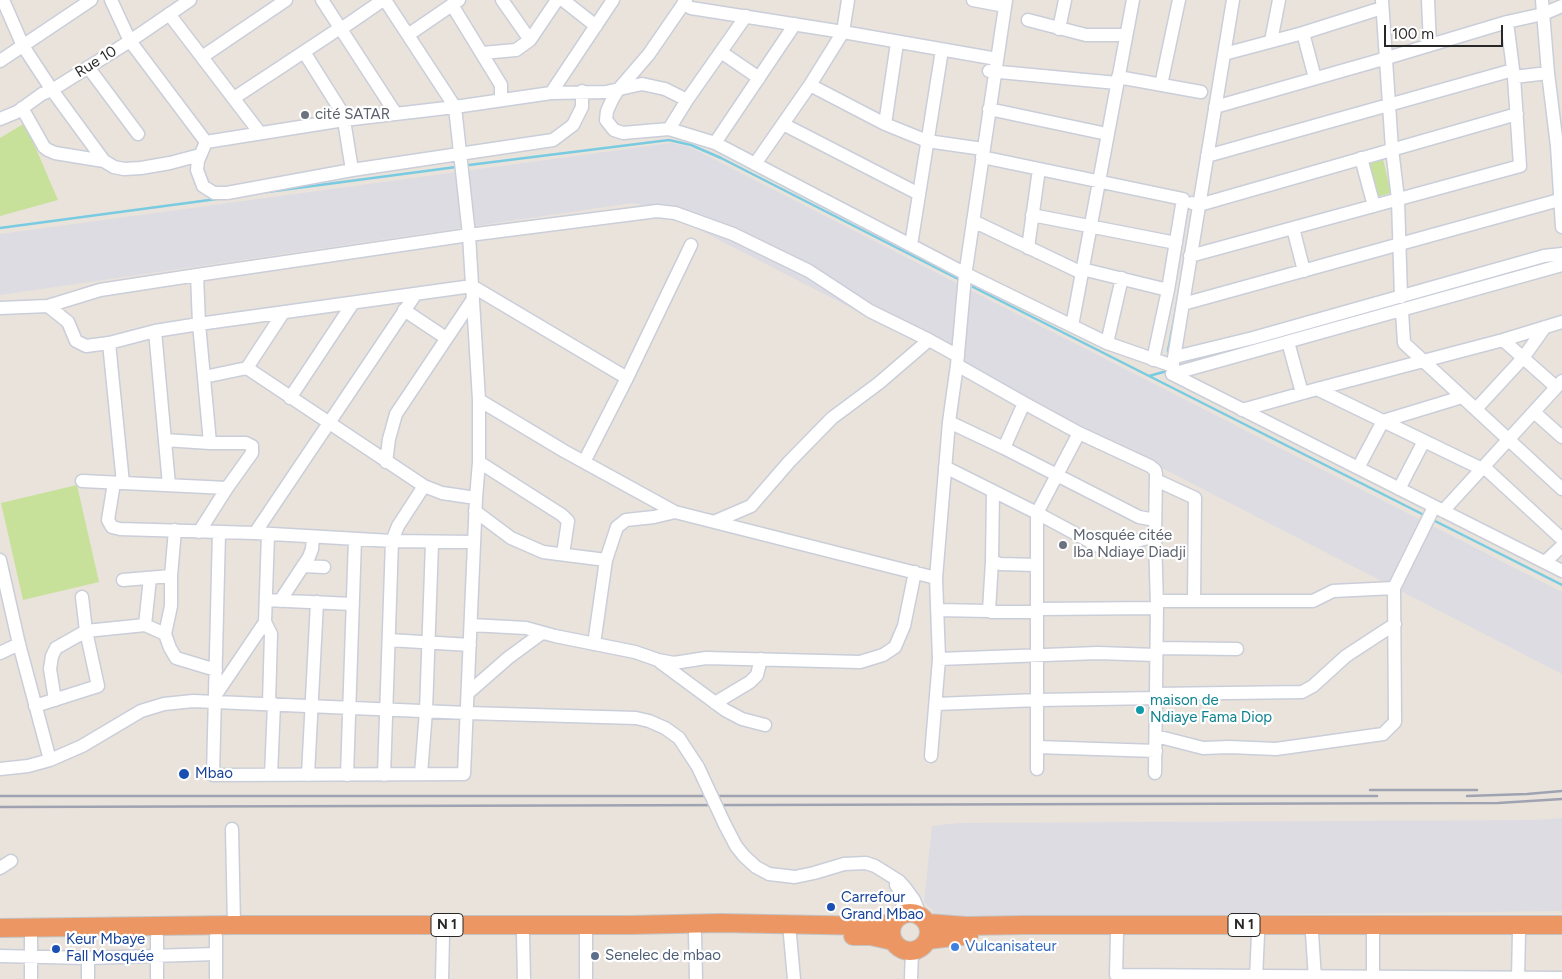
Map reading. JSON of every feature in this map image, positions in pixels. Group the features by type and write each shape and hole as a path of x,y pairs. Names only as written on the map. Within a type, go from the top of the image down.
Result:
{"highway":[{"name":"N 1","path":"0,928 720,923 872,926 896,920 912,913 925,927 964,935 1562,932"},
{"path":"893,941 891,932 896,920"},
{"name":"N 1","path":"925,927 1017,925 1562,925"},
{"name":"N 1","path":"0,938 586,934 871,936 893,941 899,948 912,951 920,948 925,927"}],"street":[{"path":"0,61 91,0"},
{"path":"111,0 130,41 206,142"},
{"name":"Rue 10","path":"0,119 17,112 42,94 52,90 130,41 190,0"},
{"path":"202,57 286,0"},
{"path":"322,0 396,114"},
{"path":"219,532 213,775 464,774 479,462 479,400 470,235 455,107 384,0 234,98"},
{"path":"502,0 530,40"},
{"path":"482,53 516,50 530,40 557,0"},
{"path":"563,0 596,26"},
{"path":"551,93 613,0"},
{"path":"755,164 810,86 843,32 848,0"},
{"path":"931,756 939,659 936,578 949,422 982,153 1005,3 973,0"},
{"path":"1059,29 1065,0"},
{"path":"1072,326 1133,0"},
{"path":"1161,85 1179,0"},
{"path":"1153,360 1176,243 1207,156 1233,0"},
{"path":"1271,41 1279,0"},
{"path":"1428,0 1430,45"},
{"path":"1542,0 1548,73 1559,145 1559,200 1562,227"},
{"path":"408,35 456,2 482,53 502,85 501,100"},
{"path":"1201,92 1161,85 994,67 942,50 691,8 685,2 649,54 618,90 607,111 606,120 614,130 624,133 669,129 714,143 966,274 1072,326 1107,343 1173,366 1242,410 1399,489 1434,512 1562,571"},
{"path":"5,3 23,46 104,162"},
{"path":"1224,54 1303,33 1382,4 1392,149 1398,200 1401,297"},
{"path":"1215,107 1507,22 1543,14 1562,6"},
{"path":"170,14 260,133"},
{"path":"669,129 746,16"},
{"path":"1028,20 1086,35 1126,35"},
{"path":"1190,256 1520,166 1514,74 1507,22"},
{"path":"714,143 795,24"},
{"path":"1303,33 1315,78"},
{"path":"885,124 898,42"},
{"path":"911,245 942,50"},
{"path":"304,52 343,114 352,170"},
{"path":"720,52 759,78"},
{"path":"88,67 138,134"},
{"path":"1207,156 1390,104 1514,74 1548,73"},
{"path":"206,142 344,120 551,93 618,90 642,84 665,88 687,100"},
{"path":"810,86 885,124 927,141 982,153 1040,169 1192,202 1517,114"},
{"path":"206,142 200,155 197,170 198,177 204,186 214,193 227,193 352,170 553,140 573,125 582,107 582,91"},
{"path":"22,108 44,147 55,153 104,162 124,169 170,163 200,155"},
{"path":"989,109 1107,134"},
{"path":"783,124 919,194"},
{"path":"1360,158 1374,206"},
{"path":"1028,248 1040,169"},
{"path":"1182,304 1559,200"},
{"path":"1173,366 1190,256 1192,202"},
{"path":"0,308 48,306 100,290 470,235 641,212 675,213 733,234 809,271 870,311 929,340 957,361 1024,403 1079,433 1155,470 1157,605 1155,774"},
{"path":"1032,215 1176,243"},
{"path":"973,221 1028,248 1082,271 1122,278 1168,290"},
{"path":"1293,228 1304,271"},
{"path":"584,462 691,245"},
{"path":"1173,366 1401,297 1544,256 1562,254"},
{"path":"1173,366 1288,342 1562,265"},
{"path":"197,275 199,324 210,443"},
{"path":"1107,343 1122,278"},
{"path":"48,306 68,322 76,341 86,346 109,344 155,331 199,324 472,286 627,378"},
{"path":"254,533 415,295"},
{"path":"386,462 389,439 396,414 473,299"},
{"path":"290,398 353,303"},
{"path":"404,310 446,338"},
{"path":"1402,311 1404,343 1562,489"},
{"path":"204,377 247,368 283,313"},
{"path":"1242,410 1424,362 1562,322"},
{"path":"1476,409 1523,358 1545,327"},
{"path":"155,331 169,486"},
{"path":"716,521 751,506 788,462 832,418 879,383 929,340"},
{"path":"1156,736 1203,748 1276,749 1383,734 1395,722 1394,588 1434,512 1483,468 1560,383 1523,358 1503,340"},
{"path":"1288,342 1302,393"},
{"path":"109,344 119,483 108,520 112,527 120,529 254,533 432,543 474,542"},
{"path":"247,368 328,424 424,486 442,493 476,498"},
{"path":"1317,389 1483,468 1562,539"},
{"path":"1358,468 1383,421 1462,397"},
{"path":"479,400 584,462 675,512 936,578"},
{"path":"1004,448 1024,403"},
{"path":"1534,412 1562,438"},
{"path":"949,422 1139,517 1155,520"},
{"path":"1037,770 1037,513 1079,433"},
{"path":"165,440 246,443 252,446 252,453 199,532"},
{"path":"1399,489 1424,441"},
{"path":"479,462 562,515 568,521 563,554"},
{"path":"945,466 1100,547 1115,547 1155,536"},
{"path":"1156,480 1195,498 1194,601"},
{"path":"82,481 227,488"},
{"path":"384,774 392,541 398,526 424,486"},
{"path":"989,611 993,490"},
{"path":"740,527 746,509"},
{"path":"476,511 511,538 543,552 606,560"},
{"path":"594,644 606,560 617,527 626,520 654,517 675,512"},
{"path":"175,530 171,576 171,606 166,634 170,648 176,658 216,670"},
{"path":"268,534 265,622 271,634 271,775"},
{"path":"280,601 312,549 313,537"},
{"path":"347,775 355,539"},
{"path":"421,774 426,711 432,543"},
{"path":"1545,562 1562,546"},
{"path":"0,560 19,644 50,760"},
{"path":"992,561 1000,564 1037,566"},
{"path":"303,566 324,567"},
{"path":"471,625 526,628 635,652 674,663 706,658 860,662 883,655 895,647 904,626 915,572"},
{"path":"123,580 171,576"},
{"path":"145,625 150,578"},
{"path":"937,610 991,612 1157,605 1194,601 1312,601 1333,591 1394,588"},
{"path":"35,706 98,686 86,631 82,597"},
{"path":"266,600 353,604"},
{"path":"308,775 317,602"},
{"path":"215,698 265,622"},
{"path":"936,704 1302,692 1313,686 1346,656 1395,624"},
{"path":"55,700 50,669 52,656 56,648 86,631 145,625 166,634"},
{"path":"468,693 508,658 542,633"},
{"path":"389,640 470,645"},
{"path":"0,653 19,644"},
{"path":"939,659 1237,649"},
{"path":"715,703 750,682 757,675 761,659"},
{"path":"658,660 715,703 742,719 765,725"},
{"path":"0,769 28,766 50,760 82,746 141,711 164,704 215,698 312,706 636,718 665,728 679,738 698,767 736,846 756,867 769,874 795,877 844,864 858,863 875,866 899,881 906,889 914,900 925,927"},
{"path":"1037,747 1156,751"},
{"path":"232,828 234,925"},
{"path":"890,876 902,895 903,903 896,920"},
{"path":"1518,932 1518,979"},
{"path":"1312,933 1315,978"},
{"path":"1373,933 1373,978"},
{"path":"586,934 586,979"},
{"path":"695,934 696,979"},
{"path":"1117,934 1116,977 1562,978"},
{"path":"1256,978 1258,934"},
{"path":"442,979 443,935"},
{"path":"523,935 524,979"},
{"path":"790,935 794,979"},
{"path":"216,936 216,979"},
{"path":"157,937 157,979"},
{"path":"31,938 31,979"},
{"path":"911,979 912,951"},
{"path":"0,956 88,958 216,954"},
{"path":"88,958 88,979"}],"shaded area":[{"path":"671,143 690,147 1562,592 1562,674 657,208 633,203 0,295 0,234"},
{"path":"1562,818 1562,911 957,918 936,914 924,902 932,826 959,823 1536,820"}],"green space":[{"path":"25,123 58,200 0,216 0,138"},
{"path":"1383,159 1391,193 1373,198 1365,164"},
{"path":"77,485 99,582 23,600 1,503"}],"waterway":[{"path":"469,165 669,140 691,145 721,158 958,279"},
{"path":"267,192 456,167"},
{"path":"0,228 217,199"},
{"path":"973,287 1424,515"},
{"path":"1168,351 1177,304"},
{"path":"1149,376 1167,371"},
{"path":"1431,519 1562,585"}],"railway":[{"path":"1370,790 1477,790"},
{"path":"1467,796 1562,791"},
{"path":"0,796 1377,796"},
{"path":"0,807 1498,803 1562,799"}],"place":[{"name":"cité SATAR","path":"305,115"},
{"name":"Mosquée citée Iba Ndiaye Diadji","path":"1063,545"},
{"name":"maison de Ndiaye Fama Diop","path":"1140,710"},
{"name":"Mbao","path":"184,774"},
{"name":"Carrefour Grand Mbao","path":"831,907"},
{"name":"Vulcanisateur","path":"955,947"},
{"name":"Keur Mbaye Fall Mosquée","path":"56,949"},
{"name":"Senelec de mbao","path":"595,956"}]}
